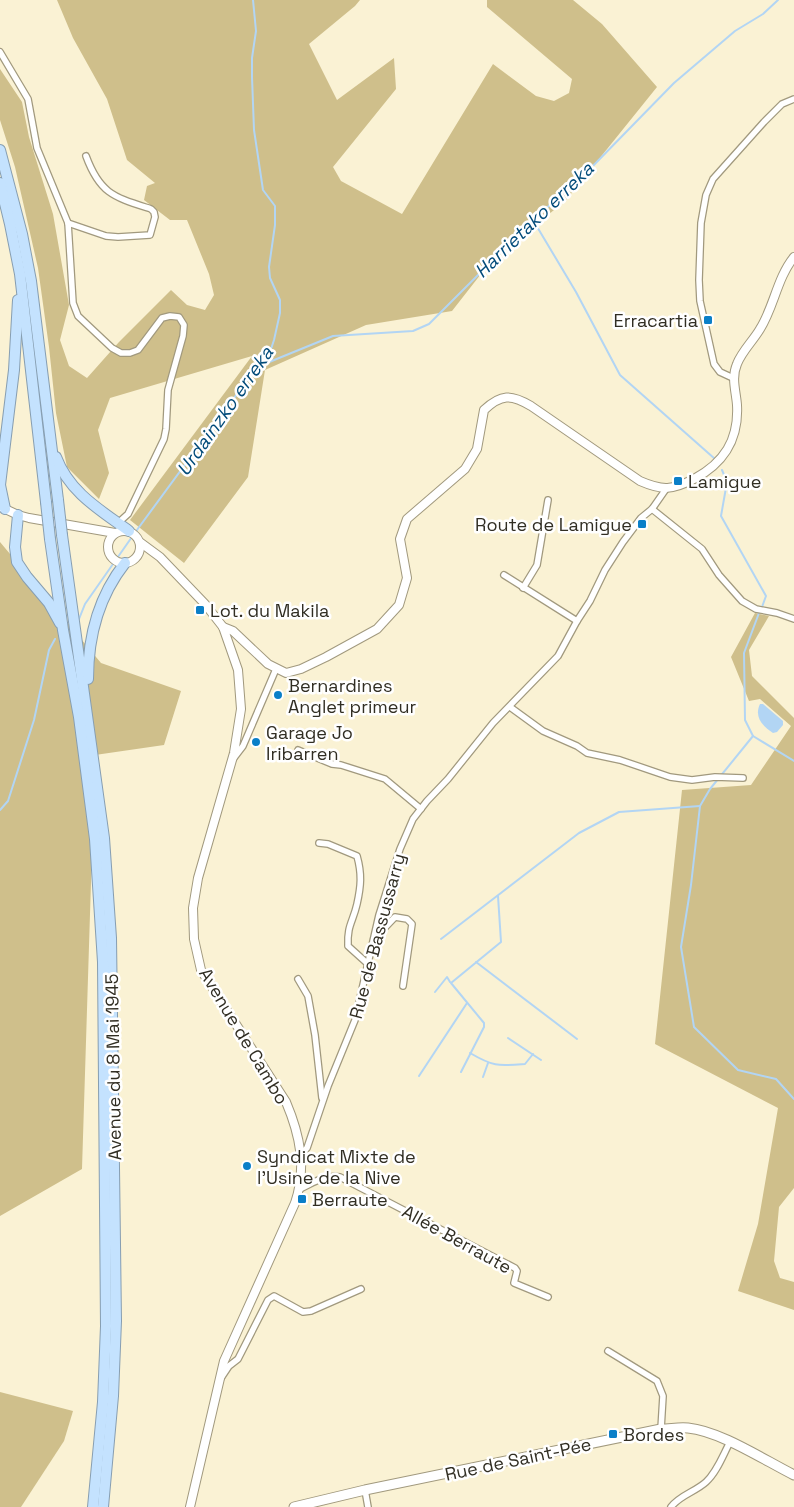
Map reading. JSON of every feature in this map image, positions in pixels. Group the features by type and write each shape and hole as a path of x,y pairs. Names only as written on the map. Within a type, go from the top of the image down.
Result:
{"highway":[{"path":"0,150 22,234 31,281 50,442 66,480 116,528 135,535"},
{"path":"0,183 20,274 14,370 0,485 2,508"},
{"name":"Avenue du 8 Mai 1945","path":"20,274 50,539 79,717 95,839 103,962 106,1320 104,1393 94,1507"},
{"name":"Avenue du 8 Mai 1945","path":"50,442 88,712 104,838 110,913 113,975 116,1330 112,1405 103,1507"},
{"path":"18,515 15,547 17,562 49,603 64,630"},
{"path":"88,712 88,665 91,635 118,561"}],"main road":[{"name":"Rue de Saint-Pée","path":"294,1507 365,1490 661,1429 686,1428 701,1430 719,1436 794,1475"}],"street":[{"path":"0,52 28,99 37,148 68,223 73,303 78,316 112,348 121,353 130,353 138,350 162,318 170,316 179,317 184,325 183,336 168,390 164,439 128,514 116,528 108,542 108,549 118,561 133,561 139,555 151,554 160,557"},
{"path":"733,378 720,372 714,364 700,301 702,208 713,179 782,104 794,99"},
{"path":"68,223 96,233 118,237 150,234 154,225 154,212 151,209 124,200 107,191 100,184 86,156"},
{"path":"223,627 233,631 268,664 286,673 301,669 326,657 377,629 399,605 407,578 400,539 407,519 464,469 477,448 484,410 500,398 511,398 524,402 640,481 656,488 666,489 681,486 707,473 716,465 732,441 737,419 733,378 737,363 760,330 783,274 794,258"},
{"path":"504,575 577,621 622,542 641,518 652,509 666,489"},
{"path":"523,588 537,565 548,500"},
{"path":"2,508 18,515 96,530 116,528"},
{"path":"652,509 702,549 718,575 742,601 756,609 794,619"},
{"path":"96,530 108,542"},
{"path":"135,535 139,555"},
{"name":"Avenue de Cambo","path":"135,535 160,557 205,604 223,627 238,670 241,710 233,760 198,878 193,908 194,939 201,970 286,1102 293,1118 302,1153 300,1189 224,1361 190,1507"},
{"name":"Rue de Bassussarry","path":"302,1153 310,1141 323,1099 355,1020 379,915 400,849 413,819 493,723 558,656 577,621"},
{"name":"Avenue de Cambo","path":"233,760 243,746 276,669"},
{"path":"510,706 544,731 578,746 587,753 620,760 670,777 692,780 715,777 743,778"},
{"path":"298,750 332,764 385,779 421,809"},
{"path":"319,844 328,844 357,856 361,873 357,905 348,933 348,946 368,964"},
{"path":"374,939 395,917 407,919 412,924 403,986"},
{"path":"298,979 308,996 323,1099"},
{"name":"Allée Berraute","path":"300,1189 326,1176 340,1177 515,1268 517,1271 514,1283 548,1297"},
{"path":"220,1380 229,1366 238,1359 268,1300 274,1296 303,1312 311,1311 361,1289"},
{"path":"608,1351 657,1381 663,1396 661,1429"},
{"path":"671,1507 676,1501 711,1478 730,1442"},
{"path":"365,1490 368,1507"}],"shaded area":[{"path":"57,0 360,0 309,44 337,100 394,58 396,89 333,167 341,181 402,214 493,64 536,96 554,101 569,93 572,79 487,7 487,0 573,0 602,24 657,87 566,200 488,265 452,311 366,325 265,370 248,477 184,563 130,520 252,356 110,398 98,430 109,473 99,499 67,467 56,413 38,268 15,167 0,120 0,69 22,102 29,137 53,214 69,305 60,340 69,366 87,378 119,342 171,290 187,305 205,310 214,295 209,274 187,220 170,220 144,200 147,186 155,183 127,160 107,99 73,38"},
{"path":"0,542 101,663 181,691 164,745 95,755 82,1169 0,1216"},
{"path":"755,613 769,616 749,650 752,676 794,718 794,1188 779,1207 774,1261 780,1278 794,1282 794,1310 738,1291 758,1224 778,1108 655,1044 682,790 751,785 791,726 760,699 749,701 731,657"},
{"path":"0,1392 73,1411 64,1441 21,1507 0,1507"}],"water":[{"path":"760,704 763,704 783,721 783,725 777,732 773,733 760,720 758,708"}],"waterway":[{"name":"Urdainzko erreka","path":"79,619 85,604 134,534 256,368 270,352 274,340 280,313 280,300 270,278 269,267 275,225 275,206 263,190 254,130 252,58 256,31 253,0"},
{"name":"Harrietako erreka","path":"257,367 333,336 413,331 429,324 533,220 587,172 674,83 735,31 763,14 778,0"},
{"path":"533,220 576,292 620,375 715,459"},
{"path":"722,470 727,482 721,516 766,596 762,607"},
{"path":"759,613 744,653 745,720 753,736 794,761"},
{"name":"Urdainzko erreka","path":"0,810 8,801 34,720 49,650 55,639"},
{"path":"753,736 710,789 700,806 691,885 681,947 694,1027 738,1070 776,1079 794,1099"},
{"path":"441,939 579,833 619,812 700,806"},
{"path":"461,1072 484,1027 484,1023 451,983 501,942 498,896"},
{"path":"476,962 577,1039"},
{"path":"435,992 447,977 450,982"},
{"path":"419,1076 467,1003"},
{"path":"508,1038 541,1060"},
{"path":"470,1053 485,1061 502,1065 525,1064 533,1054"},
{"path":"483,1077 488,1063"}],"place":[{"name":"Erracartia","path":"708,320"},
{"name":"Lamigue","path":"678,481"},
{"name":"Route de Lamigue","path":"642,524"},
{"name":"Lot. du Makila","path":"200,610"},
{"name":"Bernardines Anglet primeur","path":"278,695"},
{"name":"Garage Jo Iribarren","path":"256,742"},
{"name":"Syndicat Mixte de l'Usine de la Nive","path":"247,1166"},
{"name":"Berraute","path":"302,1199"},
{"name":"Bordes","path":"613,1434"}]}
